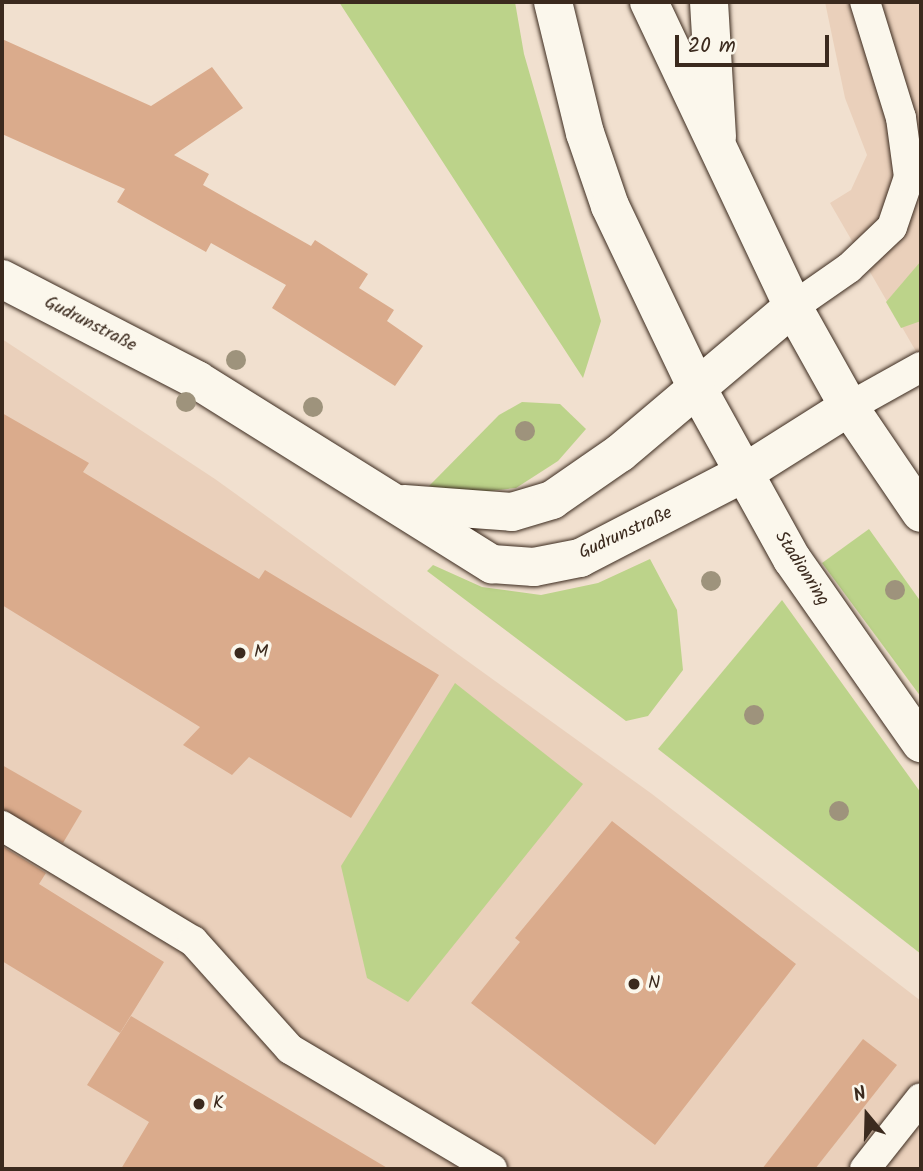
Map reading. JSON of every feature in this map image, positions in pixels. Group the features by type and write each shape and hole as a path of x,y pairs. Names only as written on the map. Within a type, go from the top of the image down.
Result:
{"main road":[{"name":"Stadionring","path":"553,2 585,133 610,206 696,386 792,559 921,743"},
{"path":"649,2 793,307 849,407 921,513"},
{"path":"709,2 718,153"},
{"name":"Gudrunstraße","path":"2,279 197,380 492,564 534,567 580,558 744,473 849,407"},
{"name":"Gudrunstraße","path":"394,503 512,512 552,500 620,453 696,386 793,307"}],"lane":[{"path":"793,307 849,268 892,227 909,177 901,118 866,2"},
{"path":"849,407 921,367"},
{"path":"2,827 192,941 290,1049 452,1158 492,1169"},
{"path":"865,1169 921,1098"}],"shaded area":[{"path":"825,2 921,2 921,360 830,203 851,190 867,155 845,98"},
{"path":"2,339 215,479 652,794 921,1001 921,1169 2,1169"}],"green space":[{"path":"339,2 515,2 524,54 601,321 583,378"},
{"path":"921,261 921,321 901,328 886,302"},
{"path":"522,402 560,404 586,429 558,461 516,488 470,493 429,486 499,415"},
{"path":"869,529 921,602 921,697 822,563"},
{"path":"650,559 677,610 683,670 648,716 626,721 427,571 433,565 482,587 541,595 598,583"},
{"path":"782,600 921,793 921,954 658,749"},
{"path":"455,683 583,784 408,1002 367,978 341,866"}],"building":[{"path":"2,39 151,106 212,67 243,108 174,155 209,174 203,185 311,246 315,240 368,274 359,288 394,310 387,321 423,346 395,386 272,308 286,285 211,243 206,252 117,202 125,189 2,134"},
{"name":"M","path":"2,413 89,463 83,472 259,579 265,570 439,675 351,818 249,757 232,775 183,745 200,727 2,605"},
{"path":"2,765 82,811 63,843 2,809"},
{"name":"N","path":"612,821 796,964 655,1145 471,1003 520,942 515,938"},
{"path":"2,846 46,873 39,884 164,962 120,1033 2,961"},
{"name":"K","path":"131,1016 389,1169 121,1169 149,1122 87,1085"},
{"path":"863,1039 897,1065 815,1169 762,1169"}],"place":[{"name":"M","path":"240,653"},
{"name":"N","path":"634,984"},
{"name":"K","path":"199,1104"}]}
